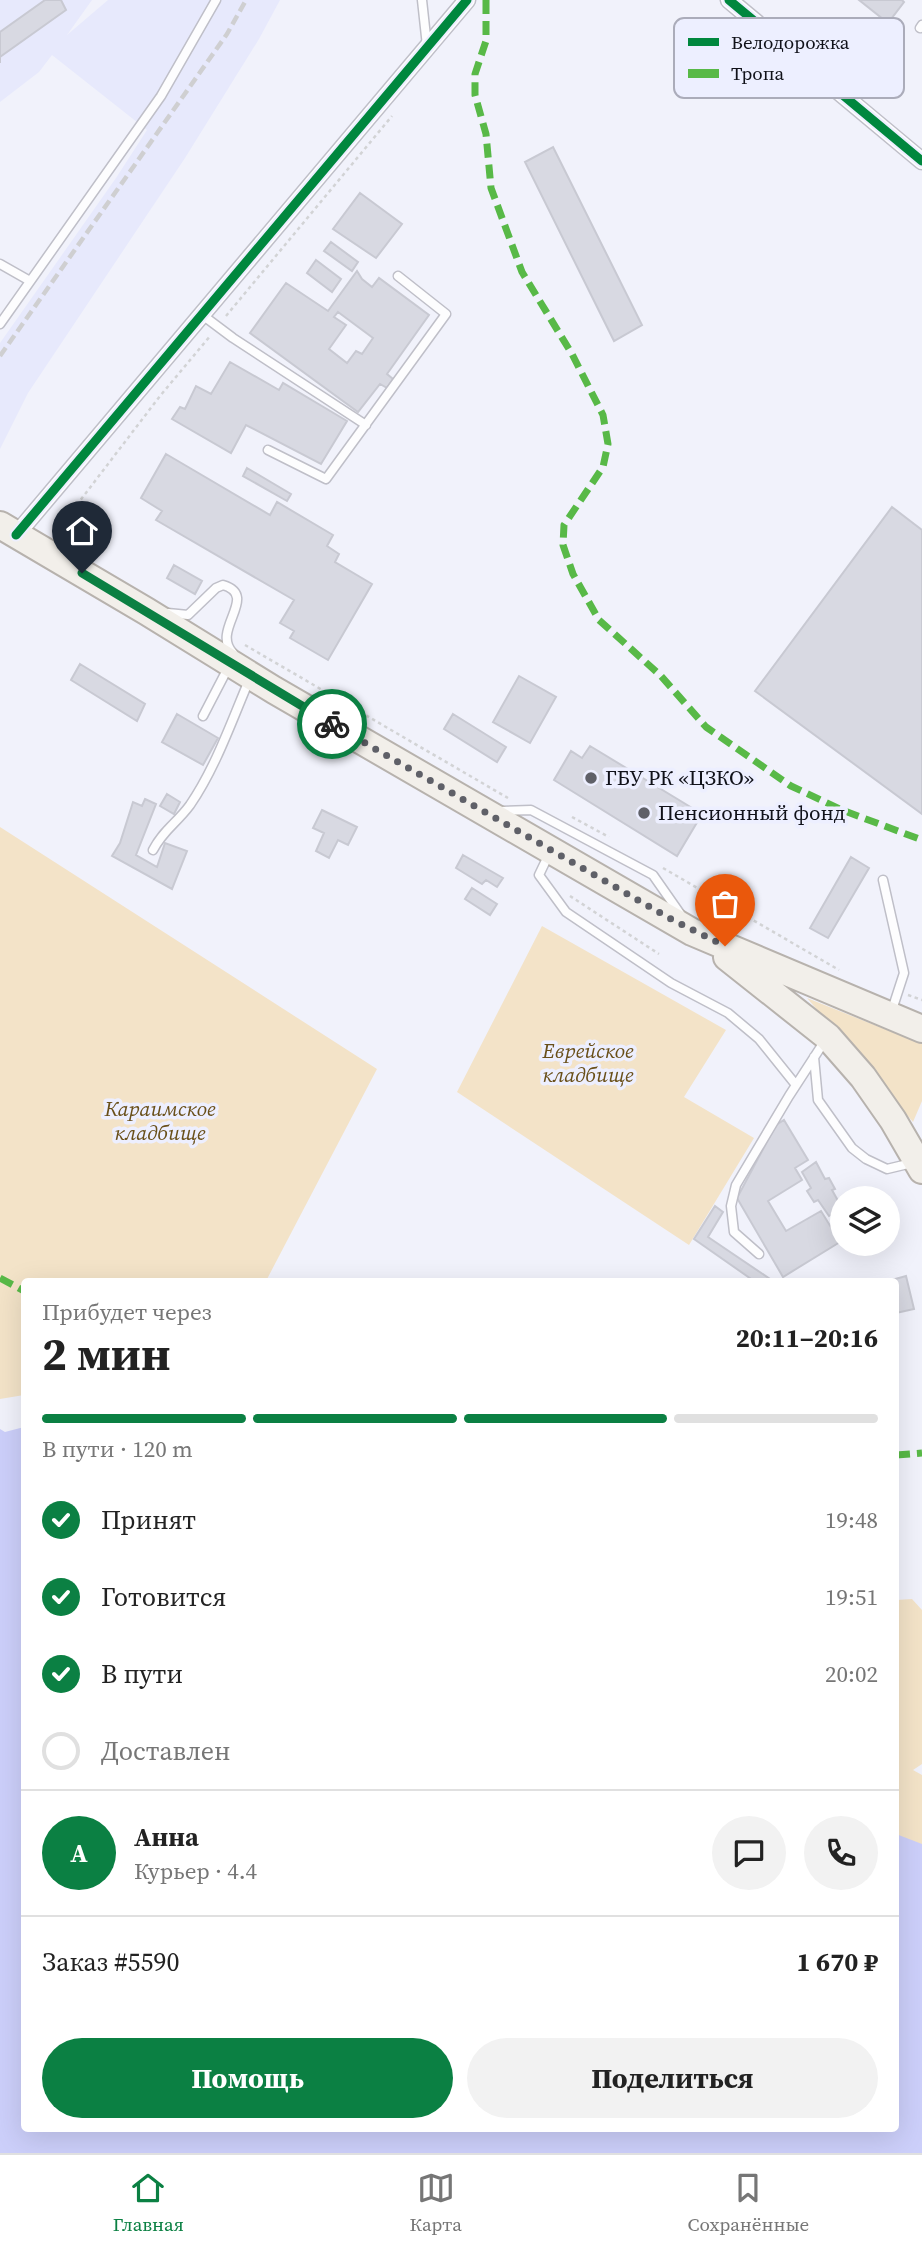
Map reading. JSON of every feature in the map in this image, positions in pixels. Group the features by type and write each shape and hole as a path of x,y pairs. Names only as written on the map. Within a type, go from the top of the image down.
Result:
{"main road":[{"path":"8,530 146,611 241,671 697,934 894,1005 922,1029"},
{"path":"697,934 821,1047 863,1077 920,1166"}],"street":[{"path":"8,530 201,314 467,0"},
{"path":"729,0 751,18"},
{"path":"846,98 922,161"}],"lane":[{"path":"0,324 161,96 216,0"},
{"path":"422,0 427,47"},
{"path":"0,264 30,281"},
{"path":"268,450 326,479 446,314 398,276"},
{"path":"201,314 366,425"},
{"path":"146,611 188,615 216,588 223,585 231,587 237,594 237,604 225,634 228,647 263,676 274,690"},
{"path":"203,716 241,671"},
{"path":"153,850 161,833 174,824 190,804 212,766 241,671"},
{"path":"481,811 531,810 653,875 697,934"},
{"path":"551,851 539,875 566,912 671,983 728,1013 760,1039 796,1085"},
{"path":"883,880 904,974 894,1005"},
{"path":"759,1254 734,1232 731,1206 736,1185 821,1047"},
{"path":"821,1047 815,1083 818,1100 852,1148 866,1159 887,1169 920,1166"}],"path":[{"path":"81,551 75,530 79,502 160,396 400,106"},
{"path":"225,634 508,798"},
{"path":"566,815 577,818 619,842"},
{"path":"654,863 844,972"},
{"path":"563,892 659,954"},
{"path":"894,1005 922,1000"}],"shaded area":[{"path":"0,0 92,0 67,35 108,0 280,0 185,158 28,393 0,449 0,343 147,130 52,55 39,72 0,102"}],"green space":[{"name":"Караимское кладбище","path":"0,827 377,1069 268,1278 21,1278 21,1396 0,1399"},
{"name":"Еврейское кладбище","path":"542,926 726,1030 684,1097 754,1138 689,1245 457,1092"},
{"path":"807,998 922,1044 922,1101 913,1122"},
{"path":"912,1599 922,1610 922,1764 913,1770 922,1775 922,2115 899,2105 899,1600"}],"water":[{"path":"21,1428 21,2132 899,2132 899,1835 922,1844 922,2153 0,2153 0,1429 5,1432"}],"building":[{"path":"45,0 61,0 66,10 0,57 0,32"},
{"path":"859,0 904,2 892,18 882,18"},
{"path":"553,147 642,325 614,341 525,162"},
{"path":"360,193 402,224 376,258 333,229"},
{"path":"331,242 358,262 352,271 324,251"},
{"path":"316,260 341,279 332,292 307,273"},
{"path":"357,271 372,287 379,278 429,315 387,374 393,379 387,388 380,384 358,412 250,333 286,283 328,311","holes":["338,312 373,338 362,354 356,351 347,363 329,349 346,325 334,317"]},
{"path":"230,362 279,390 283,383 347,421 321,464 246,425 231,453 172,419 180,407 185,409 196,386 211,394"},
{"path":"166,454 270,515 277,502 333,535 327,546 339,554 335,562 372,584 328,660 290,638 294,631 280,623 294,600 156,520 162,511 141,498"},
{"path":"247,468 291,494 287,501 243,476"},
{"path":"892,507 922,530 922,814 755,691"},
{"path":"89,523 101,530 96,537 84,530"},
{"path":"174,565 202,581 195,594 167,578"},
{"path":"80,664 145,704 137,721 71,680"},
{"path":"519,676 556,697 530,743 493,722"},
{"path":"177,714 218,738 203,765 162,742"},
{"path":"453,714 506,747 497,762 444,729"},
{"path":"590,746 702,814 677,856 554,780 571,751 582,758"},
{"path":"167,794 180,802 174,814 160,806"},
{"path":"145,799 156,804 136,855 157,867 165,843 187,851 172,889 112,856 120,843 133,802 142,806"},
{"path":"322,810 357,827 348,845 338,840 329,858 316,851 324,833 313,828"},
{"path":"463,855 503,878 497,887 486,880 482,884 456,868"},
{"path":"851,857 869,868 828,938 810,928"},
{"path":"472,888 497,904 490,915 465,899"},
{"path":"784,1120 808,1160 795,1168 802,1180 768,1201 786,1231 821,1211 830,1226 830,1248 783,1277 737,1198 776,1125"},
{"path":"816,1162 825,1179 829,1178 833,1186 830,1186 830,1215 818,1200 814,1202 807,1191 811,1188 802,1172"},
{"path":"715,1206 723,1212 708,1237 769,1278 750,1278 694,1239"},
{"path":"906,1276 914,1309 899,1312 899,1278"}],"railway":[{"path":"0,356 227,34 246,0"}],"marked path":[{"path":"486,0 486,41 475,74 475,95 486,134 491,188 522,272 572,354 603,415 608,444 603,467 564,525 563,545 573,574 599,620 661,676 706,727 791,786 842,810 922,840"},
{"path":"0,1278 21,1289"},
{"path":"899,1455 922,1453"}],"cycle path":[{"path":"16,535 467,0"},
{"path":"729,0 751,18"},
{"path":"846,98 922,161"}],"way so far":[{"path":"332,724 701,936 725,946"}],"place":[{"name":"ГБУ РК «ЦЗКО»","path":"591,778"},
{"name":"Пенсионный фонд","path":"644,813"}],"route":[{"path":"82,573 332,724"}]}
